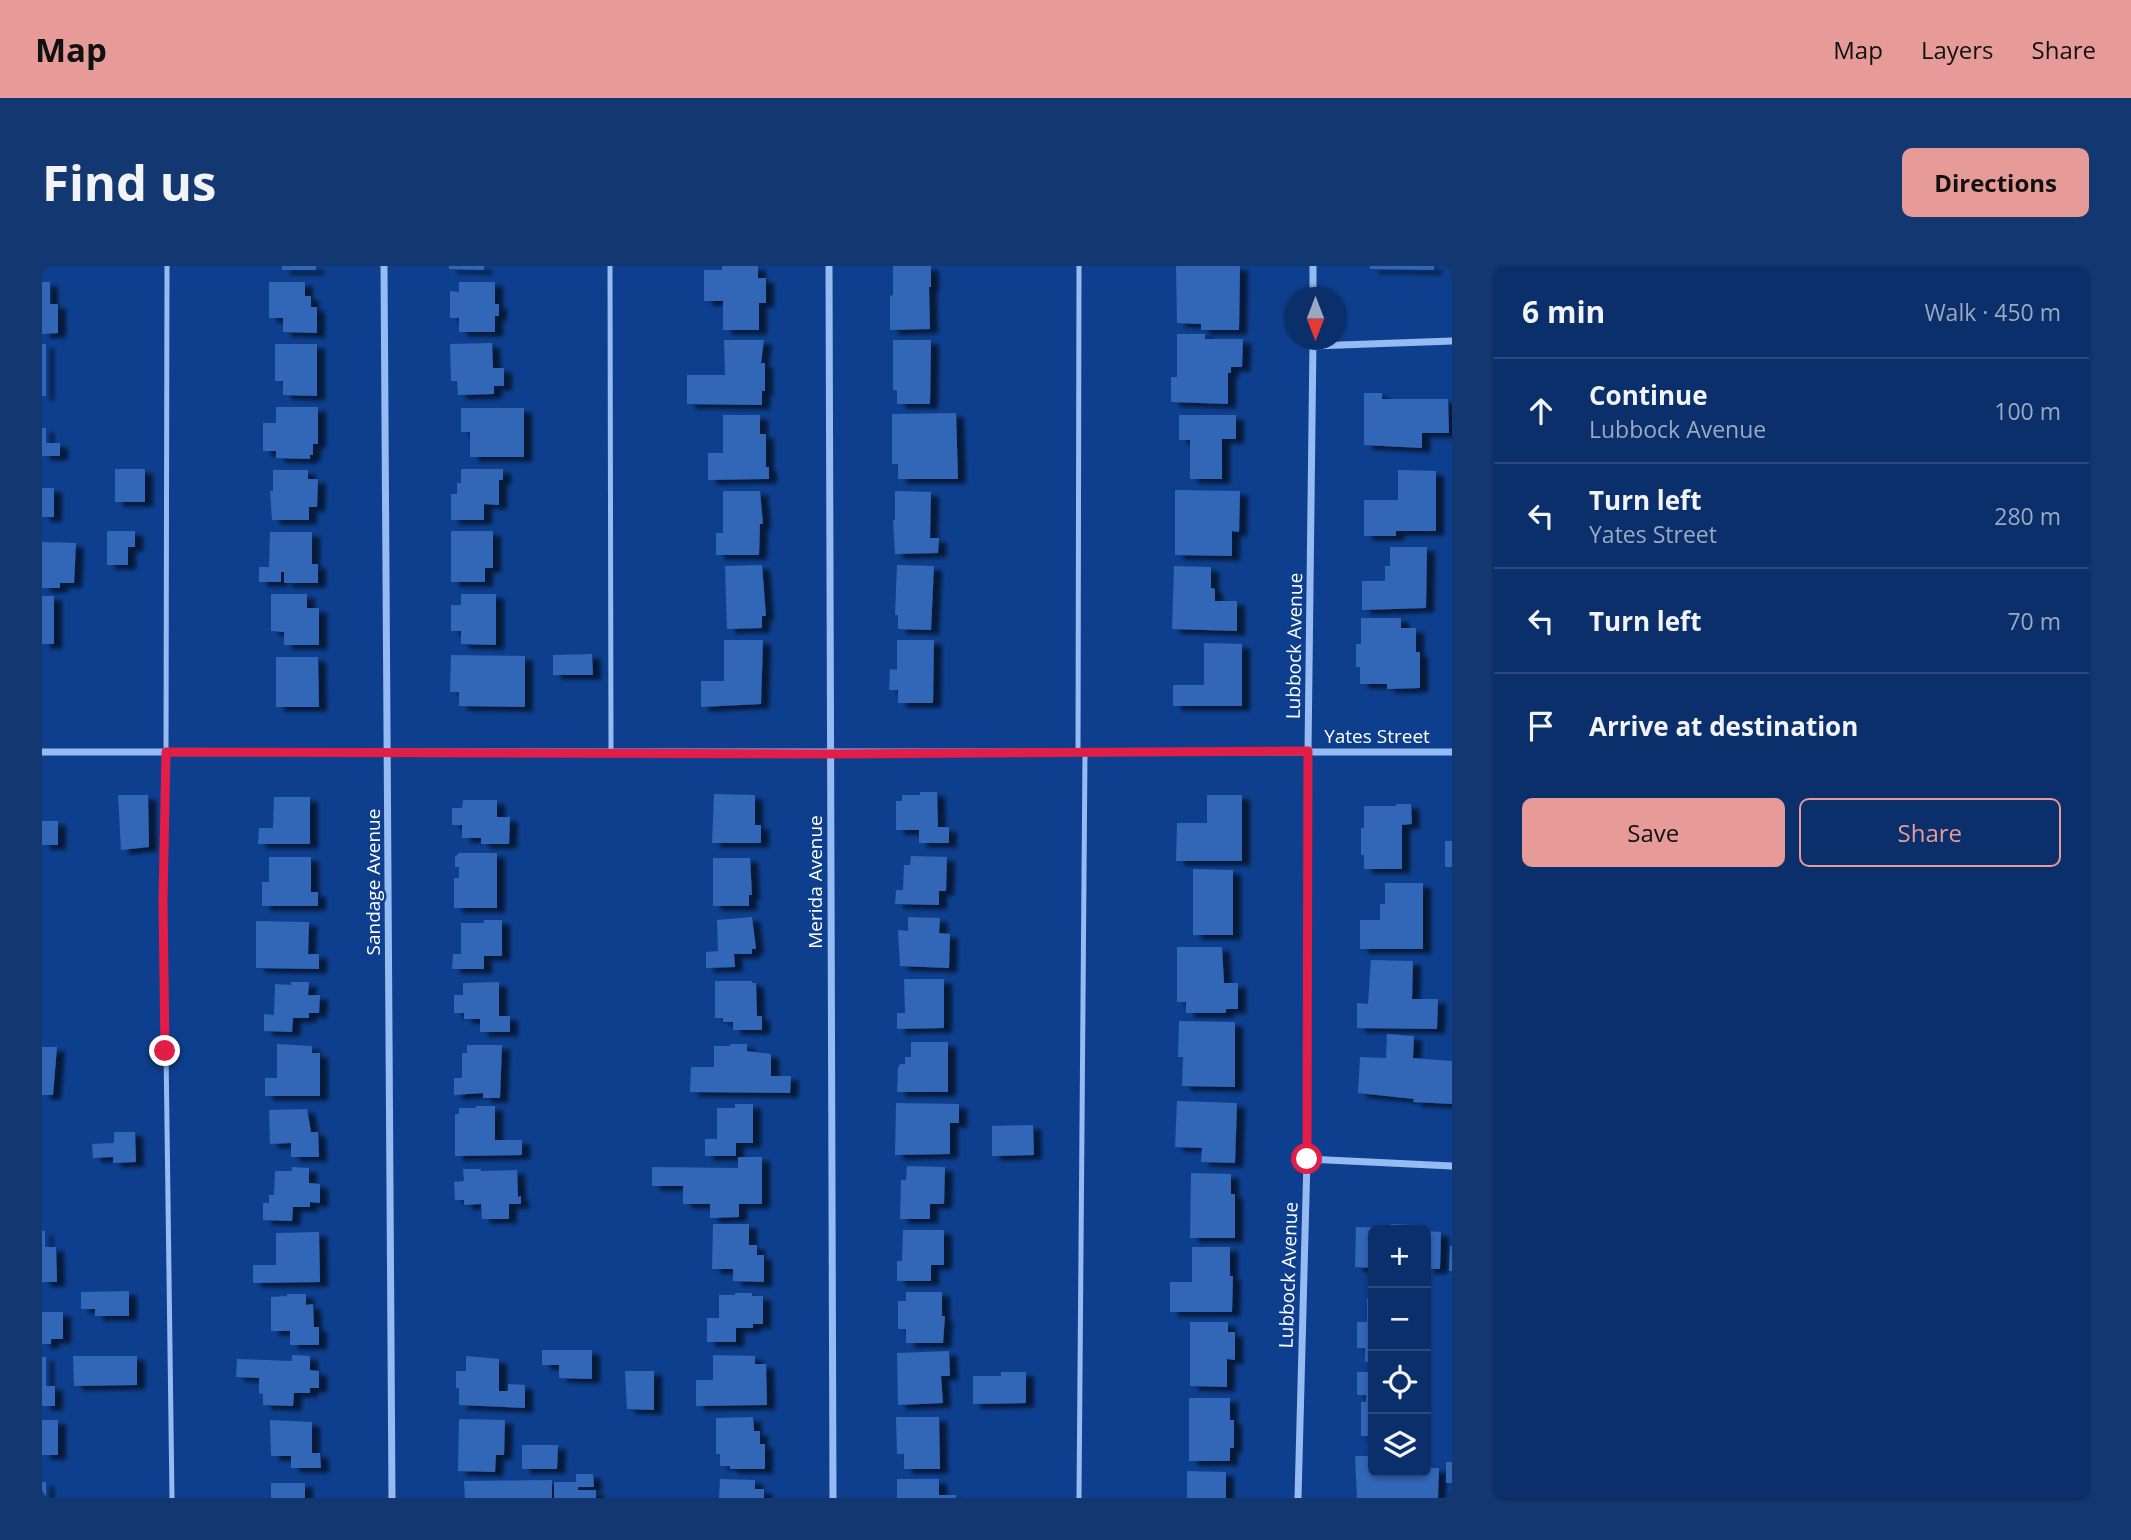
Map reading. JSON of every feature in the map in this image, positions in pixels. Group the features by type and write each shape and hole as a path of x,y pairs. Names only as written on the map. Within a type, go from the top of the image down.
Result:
{"street":[{"name":"Sandage Avenue","path":"384,266 393,1498"},
{"name":"Merida Avenue","path":"829,266 833,1498"},
{"path":"1313,266 1313,287"},
{"path":"1347,343 1452,341"},
{"name":"Lubbock Avenue","path":"1298,1498 1307,1159 1313,350"},
{"name":"Yates Street","path":"42,752 1452,752"},
{"path":"1307,1159 1452,1166"}],"lane":[{"path":"167,266 163,901 172,1498"},
{"path":"610,266 611,754"},
{"path":"1079,266 1079,1498"}],"building":[{"path":"282,266 316,266 316,270 282,270"},
{"path":"449,266 484,266 484,270 449,269"},
{"path":"722,266 758,266 758,278 766,278 766,303 759,303 759,330 723,330 723,301 704,301 704,270 722,270"},
{"path":"893,266 931,266 930,329 890,330"},
{"path":"1176,266 1240,266 1239,330 1201,330 1201,324 1177,323"},
{"path":"1370,266 1434,266 1434,270 1370,269"},
{"path":"42,282 50,282 50,304 58,304 58,333 42,334"},
{"path":"269,282 305,282 305,296 311,296 311,307 317,307 317,333 283,332 283,318 269,318"},
{"path":"459,282 495,282 495,304 499,304 499,316 495,316 495,332 459,332 459,318 450,318 450,291 459,292"},
{"path":"1177,334 1205,334 1205,339 1243,339 1242,367 1231,367 1231,373 1228,373 1228,404 1171,402 1171,377 1177,377"},
{"path":"724,340 764,340 761,363 765,363 765,391 762,391 762,405 687,404 687,375 725,375"},
{"path":"893,340 931,340 930,404 897,404 897,390 893,390"},
{"path":"492,343 493,368 504,368 504,386 494,386 494,394 458,395 457,381 451,381 450,344"},
{"path":"42,344 46,344 46,396 42,396"},
{"path":"275,344 317,344 317,396 283,395 283,381 275,381"},
{"path":"1364,393 1382,393 1382,399 1448,399 1449,433 1422,433 1422,448 1364,445"},
{"path":"276,407 318,407 318,444 313,444 313,455 310,455 310,459 276,458 276,451 263,451 263,423 276,423"},
{"path":"461,408 524,408 524,457 470,457 470,432 461,432"},
{"path":"956,413 958,479 898,479 898,464 892,464 892,414"},
{"path":"723,415 760,415 760,434 766,434 766,467 769,467 769,479 708,480 708,453 723,453"},
{"path":"1179,415 1236,415 1236,439 1222,439 1222,479 1190,479 1190,440 1179,440"},
{"path":"42,428 46,428 46,443 60,443 60,456 42,456"},
{"path":"115,469 145,469 145,502 115,502"},
{"path":"461,469 503,469 503,480 499,480 499,505 484,504 484,520 451,520 451,494 457,494 457,483 461,483"},
{"path":"273,470 308,470 308,479 318,479 317,507 309,507 309,520 272,520 270,491 273,491"},
{"path":"1398,470 1436,471 1436,531 1396,531 1396,536 1364,536 1364,500 1398,500"},
{"path":"42,488 54,488 54,517 42,517"},
{"path":"1175,490 1240,491 1239,532 1232,531 1232,556 1175,555"},
{"path":"723,491 760,491 763,524 760,524 759,555 716,555 716,533 723,533"},
{"path":"895,491 931,492 930,538 939,538 938,553 895,554"},
{"path":"107,531 135,531 135,547 128,547 128,565 107,565"},
{"path":"451,531 493,531 493,568 485,568 485,582 451,582"},
{"path":"270,532 312,532 312,564 318,564 318,583 284,583 284,572 281,572 281,582 259,582 259,567 269,567"},
{"path":"42,542 76,543 74,583 60,583 60,588 42,588"},
{"path":"1390,547 1427,547 1426,608 1362,610 1362,581 1385,581 1385,566 1390,566"},
{"path":"762,565 766,616 762,616 762,628 727,629 725,566"},
{"path":"897,565 934,566 931,630 898,629 898,615 895,615"},
{"path":"1174,566 1211,567 1211,588 1215,589 1215,601 1237,601 1237,631 1172,629"},
{"path":"271,594 307,594 307,608 319,608 319,645 284,645 284,632 271,631"},
{"path":"461,594 496,594 496,645 461,644 461,631 451,631 451,605 461,605"},
{"path":"42,596 54,596 54,644 42,644"},
{"path":"1361,618 1401,618 1401,628 1416,628 1416,652 1420,652 1420,688 1387,689 1387,684 1360,684 1360,667 1356,667 1356,644 1361,644"},
{"path":"724,640 763,640 761,704 701,707 701,681 724,681"},
{"path":"897,640 934,640 933,703 898,703 898,690 889,690 890,669 897,670"},
{"path":"1204,643 1242,644 1242,706 1173,706 1173,685 1204,685"},
{"path":"592,654 593,675 553,675 553,655"},
{"path":"451,655 525,656 525,707 459,706 459,692 450,692"},
{"path":"276,657 318,657 319,707 276,707"},
{"path":"920,792 937,792 938,827 949,827 949,843 919,843 919,830 896,830 896,801 902,801 902,795 920,795"},
{"path":"714,794 755,795 755,825 761,825 761,843 712,843"},
{"path":"118,795 148,795 149,847 121,850"},
{"path":"1207,795 1242,795 1242,861 1176,861 1177,823 1207,823"},
{"path":"274,797 310,797 310,844 258,844 259,828 273,828"},
{"path":"463,800 497,800 497,817 510,817 509,844 481,844 481,838 462,838 462,825 452,825 452,808 462,808"},
{"path":"1411,804 1412,824 1402,825 1402,869 1364,869 1361,828 1364,828 1364,806"},
{"path":"42,821 58,821 58,845 42,845"},
{"path":"1445,841 1452,841 1452,867 1445,867"},
{"path":"459,853 497,853 497,908 454,908 454,878 459,878 455,857"},
{"path":"911,856 947,857 946,891 939,891 939,905 895,904 896,890 903,890 904,865 910,865"},
{"path":"269,857 311,857 311,892 318,892 318,906 262,906 262,882 269,882"},
{"path":"713,858 750,858 752,895 749,895 749,906 713,906"},
{"path":"1193,869 1233,870 1233,935 1193,935"},
{"path":"1385,883 1423,883 1423,949 1360,949 1360,920 1380,920 1380,904 1385,904"},
{"path":"752,917 756,949 752,949 752,954 734,954 735,967 706,968 706,952 718,951 717,920"},
{"path":"908,917 940,918 939,933 950,934 949,968 900,966 898,930 908,931"},
{"path":"484,920 502,920 502,956 484,956 484,969 452,969 453,954 461,954 461,923 484,923"},
{"path":"256,921 309,922 308,954 319,954 319,969 256,968"},
{"path":"1177,947 1222,947 1224,983 1238,983 1238,1009 1226,1009 1226,1013 1186,1013 1186,1002 1177,1002"},
{"path":"1371,960 1413,961 1412,999 1438,999 1437,1029 1357,1028 1357,1003 1368,1004"},
{"path":"904,979 944,979 944,1028 897,1029 897,1013 905,1013"},
{"path":"715,981 756,983 757,1016 762,1016 762,1030 733,1030 733,1022 723,1022 723,1018 715,1018"},
{"path":"291,982 309,982 308,995 320,995 319,1013 309,1013 309,1018 293,1018 292,1032 264,1031 264,1014 274,1015 275,984 291,985"},
{"path":"499,982 499,1016 510,1016 510,1032 480,1032 480,1019 464,1019 464,1013 454,1013 454,995 463,995 463,983"},
{"path":"1179,1021 1235,1022 1235,1087 1182,1086 1183,1057 1178,1057"},
{"path":"1387,1034 1414,1036 1413,1058 1452,1061 1452,1104 1413,1102 1414,1099 1358,1093 1360,1057 1386,1058"},
{"path":"911,1042 948,1042 948,1092 897,1092 898,1068 900,1064 905,1064 905,1057 911,1057"},
{"path":"277,1044 312,1046 312,1053 320,1053 320,1096 265,1096 265,1078 277,1078"},
{"path":"747,1044 747,1051 771,1054 771,1076 791,1076 790,1093 690,1092 691,1067 714,1067 714,1046"},
{"path":"467,1045 502,1045 500,1098 483,1098 483,1093 454,1095 454,1078 462,1078 462,1053 467,1053"},
{"path":"42,1047 57,1047 53,1095 42,1095"},
{"path":"1177,1101 1237,1103 1235,1163 1201,1162 1202,1148 1175,1147"},
{"path":"896,1103 959,1104 959,1123 950,1123 950,1154 895,1155"},
{"path":"735,1104 753,1104 753,1143 736,1143 736,1156 705,1156 705,1139 717,1139 717,1108 735,1108"},
{"path":"495,1106 495,1140 522,1140 522,1155 455,1156 455,1114 459,1114 459,1108"},
{"path":"307,1109 311,1132 318,1132 319,1157 291,1157 291,1143 270,1144 269,1110"},
{"path":"1033,1125 1034,1155 992,1156 992,1126"},
{"path":"114,1132 135,1132 136,1162 113,1163 113,1157 93,1158 92,1144 114,1143"},
{"path":"738,1157 762,1157 762,1204 739,1204 739,1217 710,1218 710,1204 683,1204 683,1186 652,1186 652,1167 738,1168"},
{"path":"907,1166 945,1167 944,1204 930,1204 930,1219 900,1219 901,1180 906,1180"},
{"path":"292,1167 309,1168 309,1183 320,1184 320,1203 310,1202 310,1207 293,1207 292,1221 263,1220 263,1203 269,1203 269,1195 274,1195 275,1171 292,1171"},
{"path":"463,1169 517,1170 518,1197 521,1196 521,1204 509,1204 509,1219 482,1219 481,1204 464,1205 464,1200 455,1200 454,1182 464,1181"},
{"path":"1191,1173 1231,1174 1231,1194 1235,1194 1235,1238 1190,1238"},
{"path":"713,1224 749,1224 749,1245 757,1245 757,1255 764,1255 764,1282 733,1281 733,1269 712,1269"},
{"path":"1356,1227 1368,1227 1368,1268 1355,1267"},
{"path":"903,1230 944,1230 944,1265 931,1265 931,1281 897,1281 897,1261 902,1261"},
{"path":"42,1231 45,1231 45,1247 56,1247 57,1282 42,1282"},
{"path":"1431,1231 1441,1232 1440,1269 1431,1269"},
{"path":"319,1232 320,1282 253,1283 253,1265 276,1265 276,1233"},
{"path":"1452,1246 1452,1271 1449,1271"},
{"path":"1192,1247 1230,1247 1230,1276 1233,1276 1232,1312 1170,1312 1170,1282 1192,1282"},
{"path":"129,1291 129,1316 95,1316 95,1309 81,1309 81,1292"},
{"path":"906,1292 942,1292 942,1316 945,1316 943,1343 906,1343 906,1329 898,1329 898,1301 906,1301"},
{"path":"735,1293 763,1296 763,1324 753,1324 753,1328 736,1328 736,1342 707,1342 707,1318 719,1318 719,1295"},
{"path":"306,1294 306,1305 313,1304 314,1327 319,1327 319,1345 290,1345 290,1331 271,1331 271,1297"},
{"path":"1368,1298 1368,1362 1365,1362 1365,1348 1357,1348 1357,1322 1367,1322"},
{"path":"42,1312 63,1312 63,1339 51,1339 51,1344 42,1344"},
{"path":"1190,1322 1228,1322 1228,1332 1235,1332 1235,1360 1227,1359 1227,1387 1190,1386"},
{"path":"542,1350 592,1350 592,1379 559,1378 559,1365 542,1365"},
{"path":"949,1351 950,1376 941,1376 943,1403 898,1405 897,1353"},
{"path":"292,1355 310,1356 310,1370 319,1371 319,1388 310,1388 310,1393 294,1393 293,1406 263,1405 263,1394 259,1393 259,1378 236,1377 237,1359 292,1361"},
{"path":"713,1355 755,1356 755,1364 766,1364 767,1405 696,1406 696,1380 713,1380"},
{"path":"73,1356 137,1356 137,1385 74,1386"},
{"path":"466,1356 499,1359 499,1391 508,1391 508,1384 525,1385 525,1408 459,1405 456,1371 466,1371"},
{"path":"42,1357 46,1357 46,1386 55,1386 55,1406 42,1406"},
{"path":"625,1371 654,1371 654,1410 627,1409"},
{"path":"1001,1372 1026,1372 1026,1403 973,1404 973,1376 1001,1376"},
{"path":"1357,1372 1368,1372 1368,1436 1361,1436 1361,1402 1366,1402 1366,1395 1357,1395"},
{"path":"1189,1398 1230,1398 1230,1420 1234,1420 1234,1448 1230,1448 1230,1461 1189,1461"},
{"path":"753,1417 754,1431 760,1431 760,1444 765,1444 765,1469 730,1469 730,1466 720,1466 720,1454 716,1454 716,1418"},
{"path":"896,1417 939,1417 940,1469 904,1469 904,1454 897,1454"},
{"path":"459,1419 505,1420 504,1455 496,1455 495,1472 458,1471"},
{"path":"42,1420 58,1420 58,1455 42,1455"},
{"path":"270,1420 312,1422 312,1453 320,1453 321,1468 291,1468 291,1456 271,1456"},
{"path":"522,1445 558,1445 557,1469 522,1469"},
{"path":"1355,1456 1368,1456 1368,1477 1431,1477 1431,1468 1439,1468 1438,1498 1357,1498"},
{"path":"1446,1462 1452,1462 1452,1483 1446,1483"},
{"path":"1187,1471 1226,1472 1226,1498 1187,1498"},
{"path":"576,1474 593,1474 594,1487 578,1487 578,1490 596,1490 596,1498 554,1498 554,1482 576,1482"},
{"path":"720,1479 755,1480 755,1489 764,1489 764,1498 719,1498"},
{"path":"897,1479 939,1479 939,1495 956,1495 956,1498 897,1498"},
{"path":"552,1480 552,1498 465,1498 464,1481"},
{"path":"42,1482 46,1482 46,1498 42,1498"},
{"path":"271,1483 305,1483 305,1498 271,1498"}],"route":[{"path":"165,1051 163,901 166,752 831,754 1308,751 1307,1159"}]}
